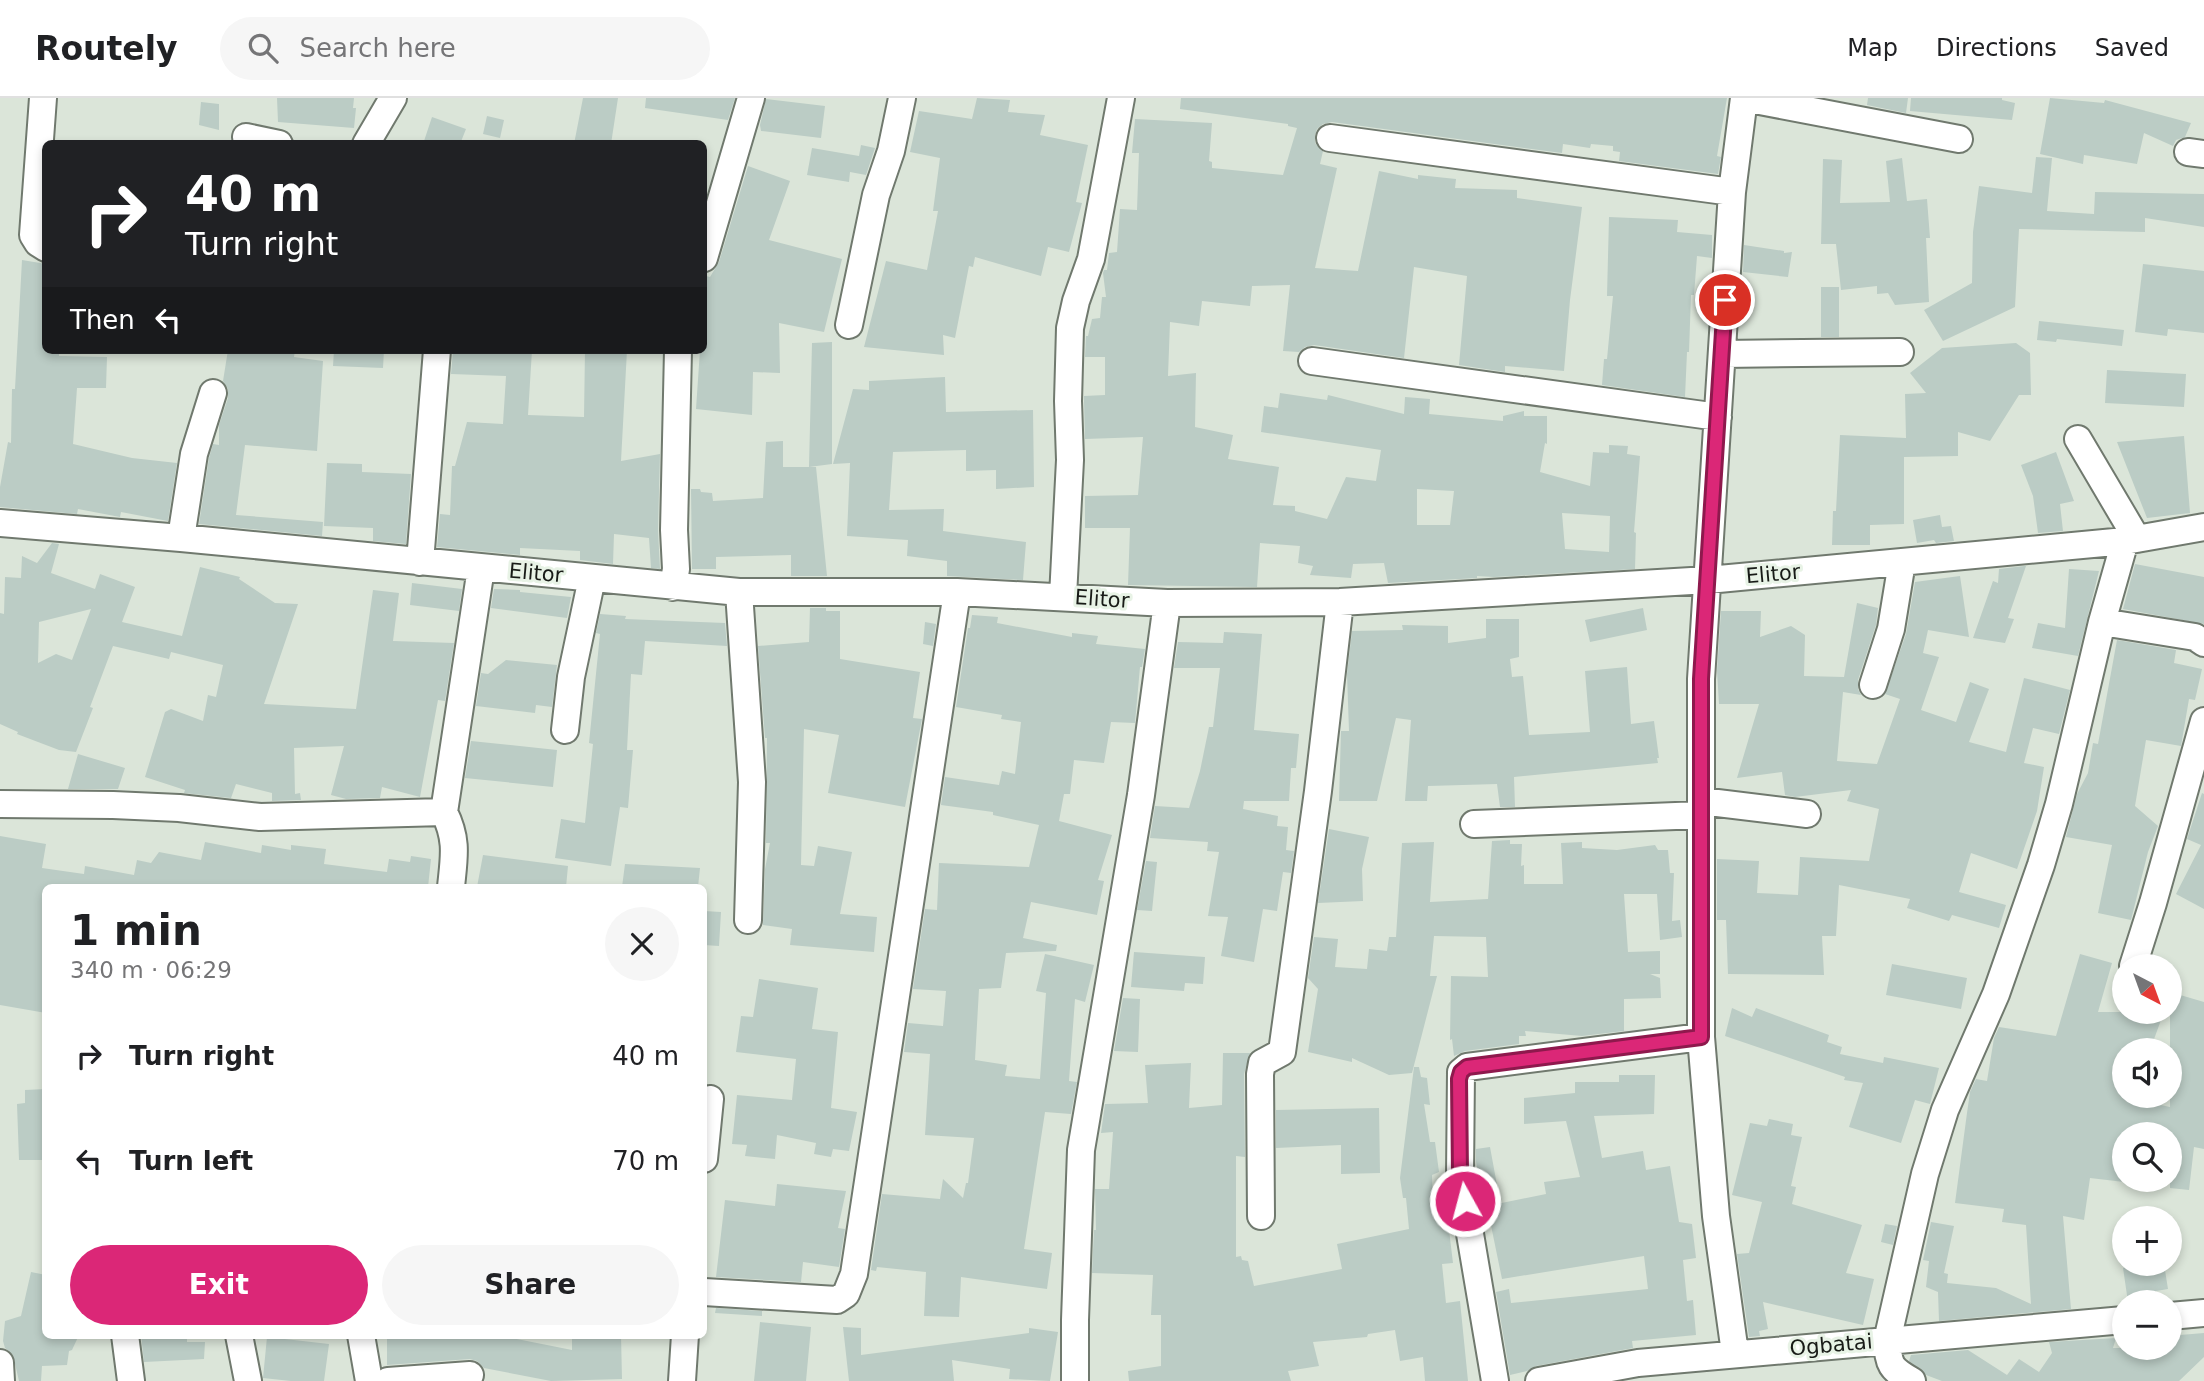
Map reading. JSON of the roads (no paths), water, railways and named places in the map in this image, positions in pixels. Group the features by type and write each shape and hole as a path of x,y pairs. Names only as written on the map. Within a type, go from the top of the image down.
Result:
{"street":[{"path":"42,246 33,235 43,98"},
{"path":"368,140 393,98"},
{"path":"707,248 751,98"},
{"path":"849,325 876,195 891,151 901,98"},
{"path":"1063,597 1070,460 1070,328 1076,301 1091,259 1121,98"},
{"path":"1735,1353 1716,1216 1701,1037 1701,679 1732,191 1744,98 1959,139"},
{"path":"247,138 258,140"},
{"path":"1330,138 1732,191"},
{"path":"1722,354 1900,352"},
{"path":"420,562 437,354"},
{"path":"673,587 676,569 674,530 678,354"},
{"path":"1312,361 1718,417"},
{"path":"181,538 194,454 213,393"},
{"path":"1912,1381 1894,1370 1888,1362 1888,1341 1925,1174 1945,1110 1996,994 2041,865 2059,804 2102,622 2131,540 2078,439"},
{"name":"Elitor","path":"0,523 738,592 957,592 1167,603 1340,602 1708,580 2131,540 2204,527"},
{"path":"1873,685 1891,629 1902,562"},
{"path":"451,884 455,845 453,831 444,812 481,568"},
{"path":"565,730 571,677 592,578"},
{"path":"738,592 752,782 748,920"},
{"path":"707,1292 837,1300 846,1294 850,1284 856,1260 957,592"},
{"path":"1261,1216 1259,1073 1262,1063 1282,1052 1318,791 1340,602"},
{"path":"1075,1381 1081,1150 1141,795 1167,603"},
{"path":"2102,622 2195,637 2204,643"},
{"path":"2137,954 2204,720"},
{"path":"0,804 139,806 260,817 444,812"},
{"path":"1474,824 1701,808 1807,814"},
{"path":"1495,1381 1460,1175 1461,1072 1467,1067 1701,1037"},
{"path":"707,1129 710,1099"},
{"path":"2182,1315 2204,1313"},
{"name":"Ogbatai","path":"1539,1381 1636,1372 1735,1353 2112,1321"},
{"path":"126,1339 131,1381"},
{"path":"240,1339 248,1381"},
{"path":"361,1339 369,1381"},
{"path":"682,1381 685,1339"},
{"path":"0,1363 1,1381"},
{"path":"388,1381 470,1375"}]}
